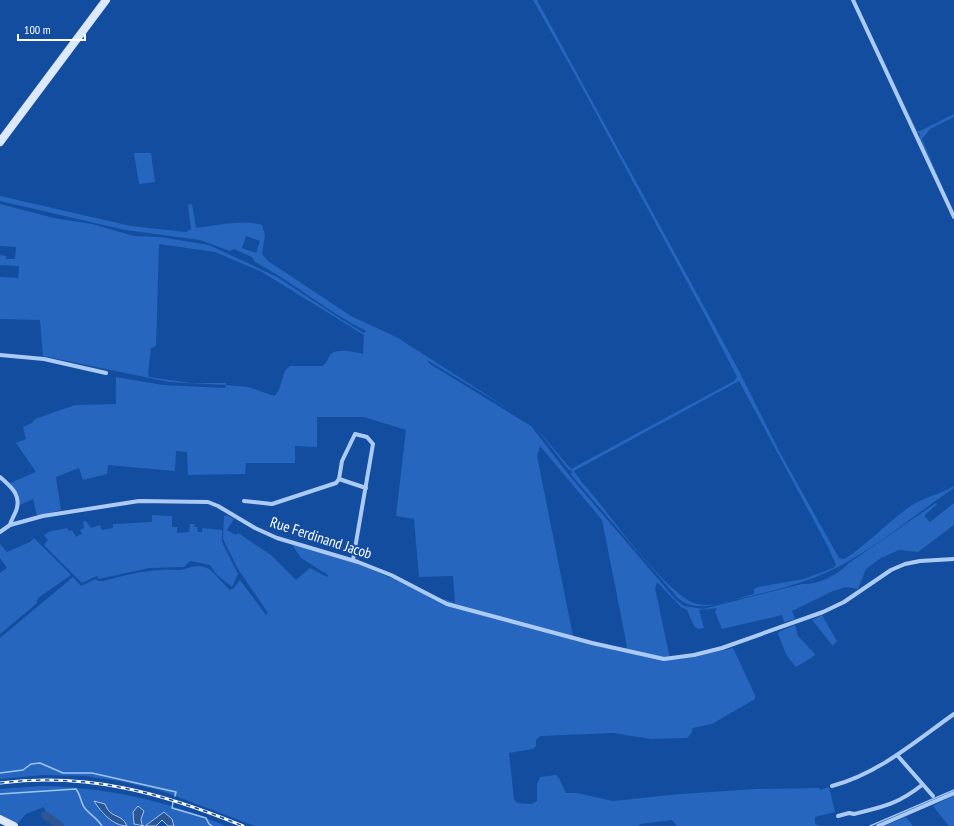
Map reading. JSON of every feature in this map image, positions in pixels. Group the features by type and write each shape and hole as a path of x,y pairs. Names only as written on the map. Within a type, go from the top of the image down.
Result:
{"main road":[{"path":"0,142 106,0"},
{"path":"0,819 14,826"}],"street":[{"path":"853,0 954,217"},
{"path":"0,355 44,359 106,373"},
{"path":"244,501 272,504 336,483 340,479 342,461 355,434 367,437 372,444 353,560"},
{"path":"0,477 18,496 18,506 10,525"},
{"path":"340,479 366,488"},
{"name":"Rue Ferdinand Jacob","path":"0,532 10,525 53,514 139,500 208,502 277,538 353,560 391,575 447,604 592,643 664,659 694,655 722,648 823,612 844,602 891,570 905,564 920,561 954,559"},
{"path":"832,786 852,779 897,755 954,714"},
{"path":"897,755 933,796"},
{"path":"838,816 849,813 854,814 885,806 905,798 922,784"},
{"path":"878,826 954,793"}],"shaded area":[{"path":"533,0 537,0 739,371 778,449 839,558 844,559 853,553 912,505 954,486 954,488 883,539 838,567 808,580 757,595 730,601 754,594 754,589 758,587 804,579 833,568 836,565 827,545 739,381 574,471 659,575 686,599 697,604 716,604 707,606 694,606 683,602 676,596 573,477 571,474 572,471 568,469 536,428 571,469 734,381 737,377 577,78"},
{"path":"855,0 917,131 920,131 954,114 954,117 930,129 922,139 954,214 920,141 919,133 917,133"},
{"path":"134,153 151,153 155,182 139,184"},
{"path":"0,196 131,226 186,232 191,229 188,205 192,204 196,228 238,223 255,223 262,225 265,235 262,254 268,261 351,316 398,338 512,411 427,360 430,364 531,426 569,475 676,600 684,606 703,609 802,584 821,581 834,575 936,503 937,504 925,515 930,522 954,503 954,525 918,552 899,550 881,558 866,569 858,589 846,587 833,591 792,611 795,619 784,622 782,615 722,629 715,612 717,608 699,610 704,628 698,629 694,626 687,610 681,607 657,582 655,588 670,659 689,658 733,648 755,695 755,699 712,724 693,728 691,734 687,738 651,739 613,733 540,736 536,740 536,746 533,749 509,753 514,799 517,803 531,804 537,801 537,784 540,777 556,775 566,793 577,793 613,801 681,794 756,789 819,788 820,790 829,787 835,812 815,817 815,824 820,826 677,826 672,820 641,824 638,826 255,826 162,791 119,781 84,776 43,775 0,779 0,638 73,577 81,586 96,579 98,581 103,581 146,571 179,570 194,566 201,566 211,570 230,590 234,588 240,580 266,615 268,613 238,569 223,539 224,516 226,515 234,519 227,530 236,535 238,533 271,555 296,580 310,568 327,577 328,575 301,558 292,545 357,563 443,603 444,599 455,603 453,576 419,577 414,519 396,516 406,430 364,417 317,417 317,447 295,446 295,463 246,463 245,474 188,475 187,452 176,451 175,471 108,465 107,474 83,480 79,468 56,477 61,510 37,516 33,499 20,505 19,496 10,483 36,472 16,443 26,439 23,427 32,423 35,419 75,405 116,404 116,377 163,385 225,388 226,385 169,382 43,356 40,320 0,319 0,277 18,278 19,266 0,265 0,255 6,256 6,259 15,259 16,247 0,246 0,204 54,218 92,224 134,236 160,237 209,245 277,277 344,321 364,333 366,331 337,315 283,278 255,262 252,257 234,249 230,251 200,240 125,230 0,201","holes":["246,236 260,241 256,253 242,248","159,244 215,252 262,272 364,335 363,354 338,351 331,354 322,366 290,366 285,373 279,390 274,396 248,387 226,385 226,383 191,383 149,377 148,373 151,348 156,346","540,446 602,520 627,647 625,649 615,650 572,640 573,636 537,456"]},
{"path":"152,515 172,516 172,527 177,527 177,533 189,532 190,524 195,524 194,527 197,527 198,532 202,532 202,528 222,530 222,542 238,574 232,587 216,574 210,565 190,561 184,567 149,568 99,579 97,576 82,583 44,545 48,540 44,535 51,531 67,528 69,531 72,530 76,537 82,534 80,530 84,528 83,522 86,521 91,528 100,525 102,530 113,528 113,524 152,522"},
{"path":"34,538 71,575 38,598 36,604 0,634 0,573 7,568 0,558 0,544 7,552 30,542"},
{"path":"822,615 837,641 833,646 812,620"},
{"path":"795,625 798,636 815,654 796,667 787,656 778,634 779,632"},
{"path":"42,786 89,789 136,797 181,809 226,826 174,826 174,823 164,812 145,826 142,825 141,819 133,812 136,826 127,826 121,819 107,811 100,812 121,826 62,826 47,815 44,807 26,814 17,824 0,814 0,789"},
{"path":"954,795 954,826 949,826 933,806"},
{"path":"94,801 105,804 110,812 122,819 127,826 117,824 108,818"},
{"path":"138,806 144,811 141,819 142,825 144,826 134,824 133,812"},
{"path":"164,812 172,819 174,826 168,826 162,820 156,826 145,826"},
{"path":"906,817 913,826 884,826"}],"waterway":[{"path":"0,773 23,770 31,764 40,763 63,773 92,773 176,792 175,796"},
{"path":"0,794 76,789 84,807 102,826"},
{"path":"870,826 954,790"},
{"path":"173,802 172,808 206,818 212,826"},
{"path":"45,815 60,826"}],"railway":[{"path":"0,783 32,780 63,780 124,788 184,804 243,826"}]}
